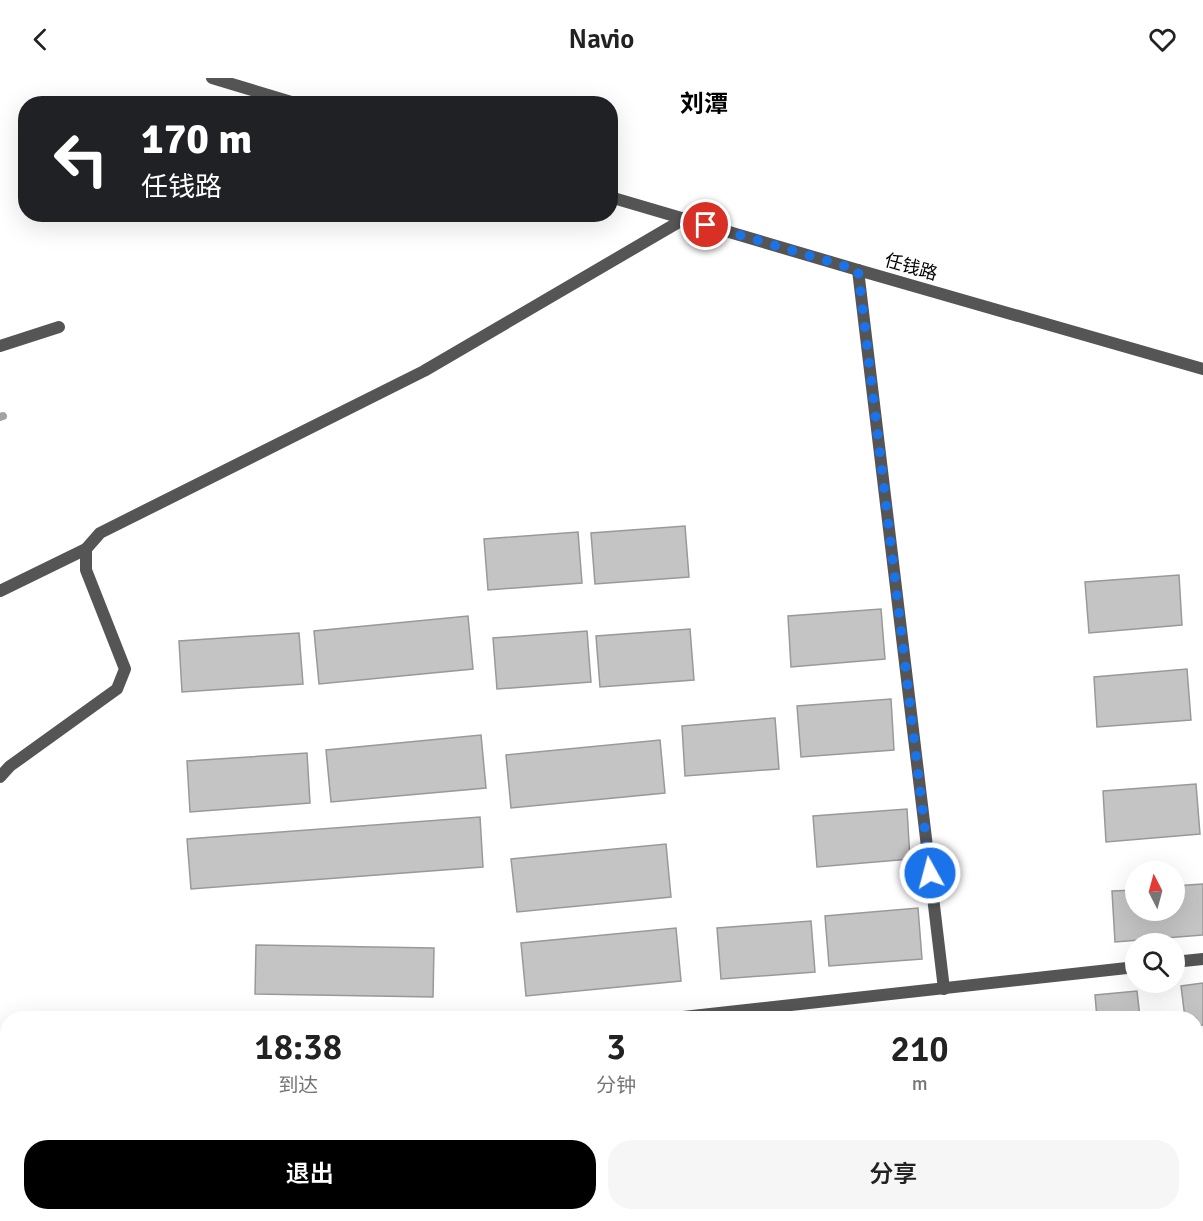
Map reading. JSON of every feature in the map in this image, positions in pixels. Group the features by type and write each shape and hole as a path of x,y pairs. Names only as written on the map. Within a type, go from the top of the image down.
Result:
{"street":[{"path":"212,78 272,96"},
{"name":"任钱路","path":"618,199 1203,369"},
{"path":"0,591 86,549 100,533 424,371 684,219"},
{"path":"858,270 944,989"},
{"path":"0,346 59,327"},
{"path":"0,777 10,766 117,689 125,669 86,570 86,549"},
{"path":"1185,961 1203,959"},
{"path":"739,1011 1125,968"}],"building":[{"path":"685,526 689,577 595,584 591,533"},
{"path":"578,532 582,583 488,590 484,539"},
{"path":"1179,575 1182,625 1089,633 1085,582"},
{"path":"881,609 885,659 791,667 788,616"},
{"path":"468,616 473,669 319,684 314,631"},
{"path":"690,629 694,680 600,687 596,636"},
{"path":"587,631 591,682 497,689 493,638"},
{"path":"299,633 303,684 182,692 179,641"},
{"path":"1187,669 1191,720 1097,727 1094,677"},
{"path":"891,699 894,750 801,757 797,706"},
{"path":"775,718 779,769 685,776 682,726"},
{"path":"481,735 486,788 331,802 326,750"},
{"path":"660,740 665,793 511,808 506,755"},
{"path":"307,753 310,803 190,812 187,761"},
{"path":"1196,784 1200,834 1106,842 1103,791"},
{"path":"907,809 910,859 817,867 813,816"},
{"path":"480,817 483,867 191,889 187,839"},
{"path":"666,844 671,897 517,912 511,859"},
{"path":"1203,884 1203,935 1185,936 1185,933 1125,933 1125,941 1115,942 1112,891 1125,890 1125,921 1185,921 1185,885"},
{"path":"918,908 922,959 829,966 825,916"},
{"path":"811,921 815,972 721,979 717,928"},
{"path":"676,928 681,981 526,996 521,943"},
{"path":"256,945 434,948 433,997 255,994"},
{"path":"1203,983 1203,1011 1184,1011 1182,993 1185,993 1185,985"},
{"path":"1137,993 1139,1011 1096,1011 1095,995"}],"district":[{"name":"刘潭","path":"704,104"}],"route":[{"path":"706,225 858,270 930,873"}]}
